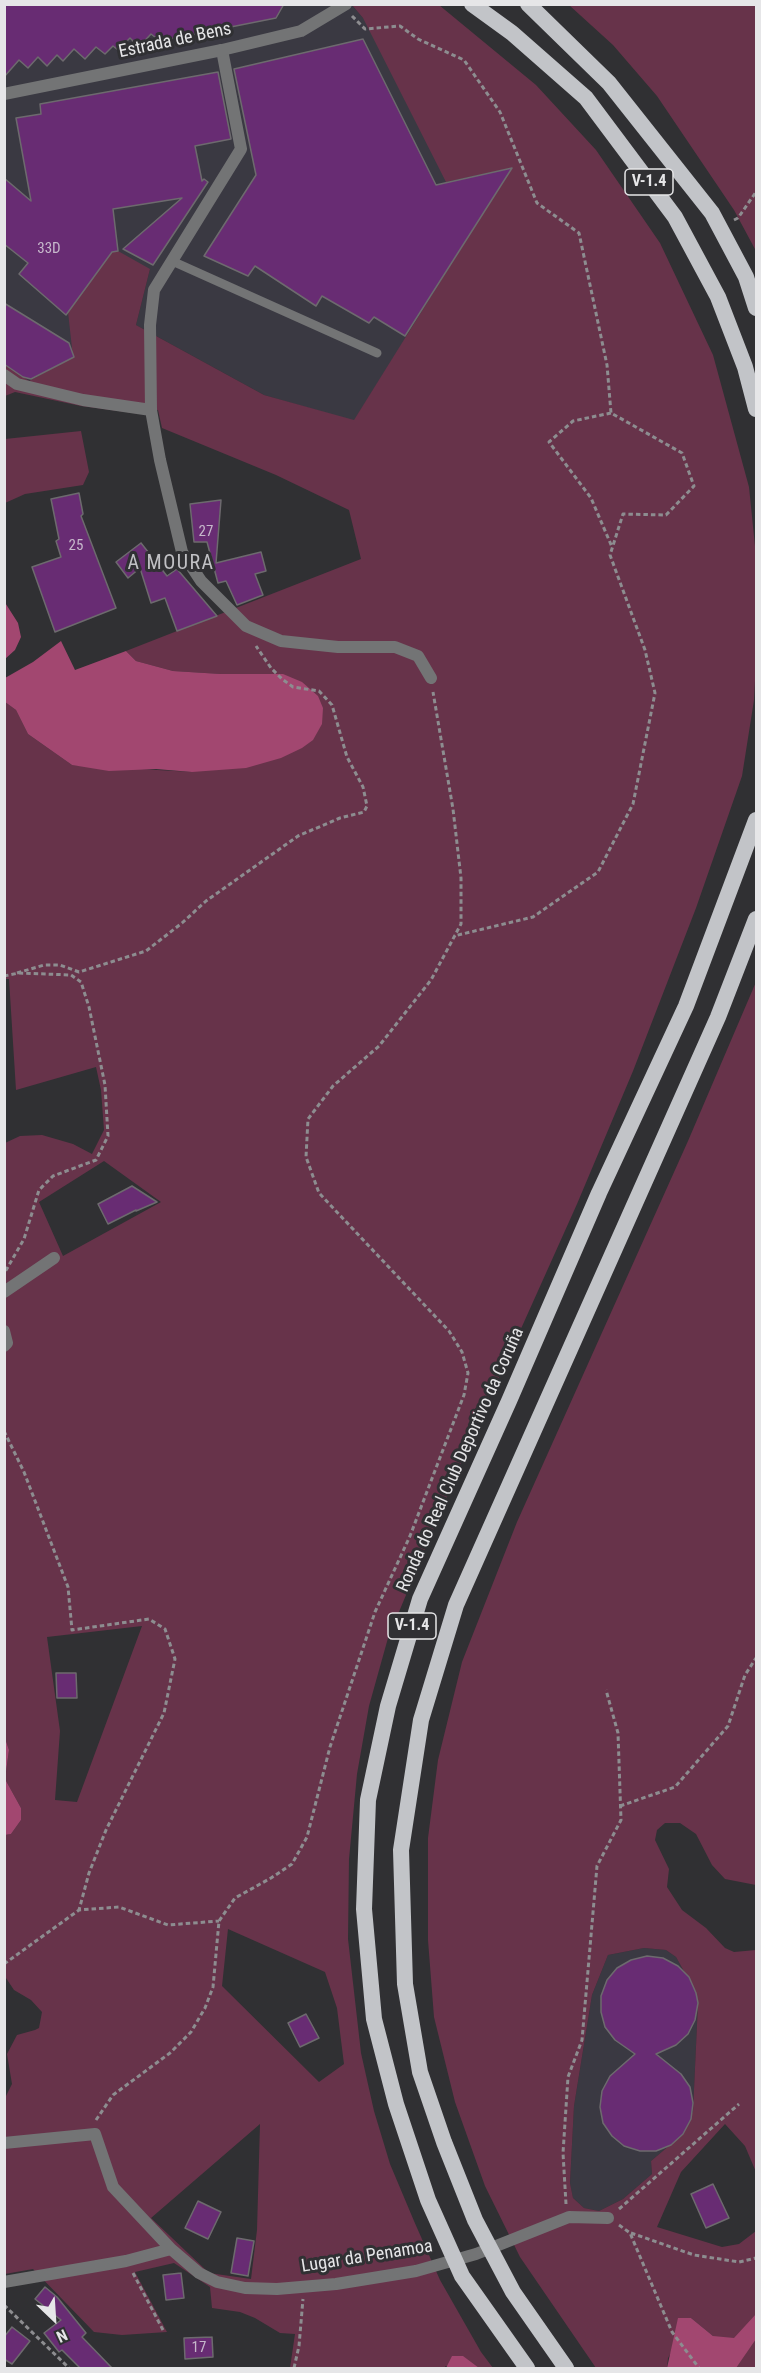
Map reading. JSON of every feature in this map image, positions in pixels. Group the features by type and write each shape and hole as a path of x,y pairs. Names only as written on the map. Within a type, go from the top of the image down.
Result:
{"highway":[{"name":"V-1.4","path":"472,4 512,33 586,98 675,217 718,297 745,367 756,409"},
{"name":"V-1.4","path":"528,4 609,83 705,204 746,277 756,308"},
{"name":"Ronda do Real Club Deportivo da Coruña","path":"527,2368 462,2276 428,2200 396,2104 374,2019 364,1910 368,1800 388,1706 420,1599 599,1193 686,1006 756,820"},
{"name":"V-1.4","path":"566,2368 513,2292 475,2220 444,2142 420,2072 405,1984 401,1850 421,1720 456,1605 718,1017 756,919"}],"street":[{"name":"Estrada de Bens","path":"4,94 222,50 301,31 344,6"},
{"path":"222,50 241,149 154,290 150,325 151,410 160,460 182,552 201,581 246,626 281,641 338,647 396,647 418,656 431,678"},
{"path":"4,375 17,384 83,400 151,410"},
{"path":"4,1292 54,1257"},
{"path":"4,1331 7,1343 4,1346"},
{"path":"4,2143 95,2134"},
{"name":"Lugar da Penamoa","path":"95,2134 113,2187 171,2249 199,2273 217,2282 245,2288 336,2284 416,2271 476,2254 569,2217 608,2218"},
{"path":"4,2282 126,2260 171,2249"}],"lane":[{"path":"172,261 377,353"}],"path":[{"path":"344,6 365,29 400,26 418,39 464,60 500,112 537,203 579,233 607,365 611,412"},
{"path":"720,229 738,218 756,192"},
{"path":"454,936 533,917 598,872 633,804 655,693 648,661 610,555 623,514 666,514 694,486 682,453 611,412 573,422 549,442 591,498 612,548"},
{"path":"4,976 44,965 60,965 79,972 146,951 206,901 298,836 340,818 364,812 367,806 363,787 347,757 333,705 319,691 293,687 282,679 259,651 246,626"},
{"path":"95,2134 96,2117 112,2096 171,2054 191,2032 205,2008 213,1987 219,1921 235,1898 292,1864 308,1838 330,1747 375,1612 410,1536 464,1395 468,1373 462,1352 449,1331 319,1193 306,1157 308,1119 333,1086 379,1046 431,980 461,924 461,878 453,809 431,678"},
{"path":"4,1273 24,1239 39,1190 53,1176 96,1160 108,1136 105,1085 87,999 81,982 71,975 17,973"},
{"path":"4,1431 24,1472 68,1587 72,1630 149,1619 165,1629 175,1659 164,1713 106,1830 89,1873 79,1910"},
{"path":"620,1806 675,1787 728,1726 745,1675 756,1658"},
{"path":"569,2217 564,2196 563,2153 568,2078 582,2040 597,1866 621,1820 618,1733 606,1690"},
{"path":"4,1964 79,1910 119,1906 168,1925 219,1921"},
{"path":"739,2104 608,2218 630,2233 694,2255 739,2262 756,2258"},
{"path":"630,2233 672,2332 699,2368"},
{"path":"126,2260 163,2330"},
{"path":"294,2368 303,2309 302,2287"},
{"path":"4,2305 69,2368"}],"shaded area":[{"path":"5,5 352,5 512,168 354,421 264,395 136,325 150,269 74,357 28,381 5,364"},
{"path":"352,5 439,5 536,85 596,150 660,243 713,355 749,487 756,556 754,700 742,776 696,908 633,1071 577,1204 471,1440 388,1638 369,1706 357,1774 349,1859 348,1939 361,2053 374,2111 390,2164 440,2280 481,2352 493,2368 445,2366 446,2368 290,2368 295,2334 280,2333 240,2312 212,2308 210,2287 174,2263 135,2272 167,2332 122,2335 94,2332 33,2269 5,2274 4,2100 12,2084 7,2054 17,2035 39,2028 42,2012 31,2000 14,1990 4,1975 5,1835 11,1834 21,1820 21,1808 5,1779 9,1750 4,1735 5,1143 20,1136 42,1135 73,1144 92,1154 104,1130 101,1090 96,1067 16,1090 9,979 4,979 5,702 16,710 28,734 72,765 192,772 221,674 173,671 136,661 126,651 361,559 349,510 276,475 162,428 158,410 141,414 81,406 15,392 5,396 5,364 29,381 73,357 68,312 93,253 118,251 150,269 136,325 264,395 354,420 511,168 446,182 363,18","holes":["104,1161 161,1202 63,1256 39,1202","142,1626 77,1802 55,1800 60,1731 47,1637","228,1929 325,1972 337,2008 344,2064 319,2082 222,1986","260,2124 257,2230 251,2279 209,2273 151,2218"]},
{"path":"569,5 756,5 756,251 734,210 657,96 613,45"},
{"path":"81,431 89,472 83,485 25,494 5,503 5,439"},
{"path":"4,601 18,623 21,637 15,650 5,659"},
{"path":"61,641 75,670 126,651 136,661 173,671 283,674 302,682 318,696 323,708 322,724 313,740 302,748 281,758 246,768 192,772 156,769 109,771 72,765 28,734 16,710 5,702 5,678 33,662"},
{"path":"756,982 756,1885 725,1879 712,1865 696,1834 680,1823 665,1823 657,1830 655,1840 669,1869 667,1887 682,1910 706,1928 725,1948 734,1952 756,1950 756,2172 745,2146 725,2124 681,2172 657,2227 722,2247 739,2244 756,2231 756,2368 706,2368 713,2336 691,2318 668,2358 667,2368 596,2368 520,2257 485,2186 455,2102 434,2017 428,1940 428,1838 438,1760 462,1662 517,1522 688,1141","holes":["644,1948 666,1950 676,1957 696,1993 698,2003 693,2111 683,2134 651,2161 652,2174 623,2199 599,2211 584,2208 573,2198 570,2183 574,2106 592,1995 608,1955"]},
{"path":"4,1735 9,1750 5,1779 21,1808 21,1820 11,1834 5,1835"},
{"path":"644,1948 666,1950 676,1957 696,1993 698,2003 693,2111 683,2134 651,2161 652,2174 623,2199 599,2211 584,2208 573,2198 570,2183 574,2106 592,1995 608,1955"},
{"path":"756,2314 756,2339 736,2368 667,2368 678,2318 691,2318 713,2336 734,2338"},
{"path":"452,2356 463,2356 479,2368 446,2368"}],"building":[{"path":"4,4 284,4 276,18 160,41 151,34 139,47 130,38 118,50 113,46 105,54 96,47 85,59 74,49 63,61 57,55 47,66 38,57 28,68 19,60 4,77"},
{"path":"363,39 436,185 512,168 405,336 374,317 369,323 322,296 316,306 255,266 248,276 204,256 256,175 234,69"},
{"path":"218,72 231,139 195,146 202,181 204,179 208,182 153,265 123,249 182,198 113,209 118,251 112,252 66,315 19,274 28,263 4,244 4,178 31,201 16,118 41,114 40,104"},
{"path":"4,303 69,343 74,357 31,379 23,377 4,364"},
{"path":"79,493 83,514 81,516 116,608 55,632 32,567 61,557 56,541 59,539 51,499"},
{"path":"221,500 216,563 261,552 266,571 255,574 263,595 237,605 226,581 218,583 207,542 194,542 190,504"},
{"path":"141,543 167,576 177,569 217,616 177,631 165,598 151,603 140,568 128,578 116,562"},
{"path":"132,1186 157,1202 108,1224 98,1204"},
{"path":"56,1673 76,1673 77,1698 57,1698"},
{"path":"647,1956 663,1958 678,1966 689,1977 698,2003 695,2020 688,2034 676,2045 656,2054 681,2074 690,2087 693,2103 691,2119 683,2134 671,2145 656,2151 640,2151 624,2146 612,2136 603,2123 600,2107 602,2091 610,2076 635,2054 615,2040 605,2027 601,2012 601,1996 607,1980 617,1968 631,1960"},
{"path":"306,2014 319,2038 300,2047 288,2023"},
{"path":"713,2184 729,2218 706,2228 691,2194"},
{"path":"198,2201 221,2212 208,2239 185,2228"},
{"path":"237,2238 254,2241 248,2276 231,2273"},
{"path":"181,2273 184,2298 166,2300 163,2275"},
{"path":"45,2287 57,2297 86,2333 82,2337 112,2368 80,2368 62,2350 59,2352 44,2333 61,2320 35,2299"},
{"path":"12,2327 30,2341 12,2364 4,2359 4,2337"},
{"path":"212,2337 213,2357 185,2359 184,2338"}],"district":[{"name":"A MOURA","path":"171,564"}]}
